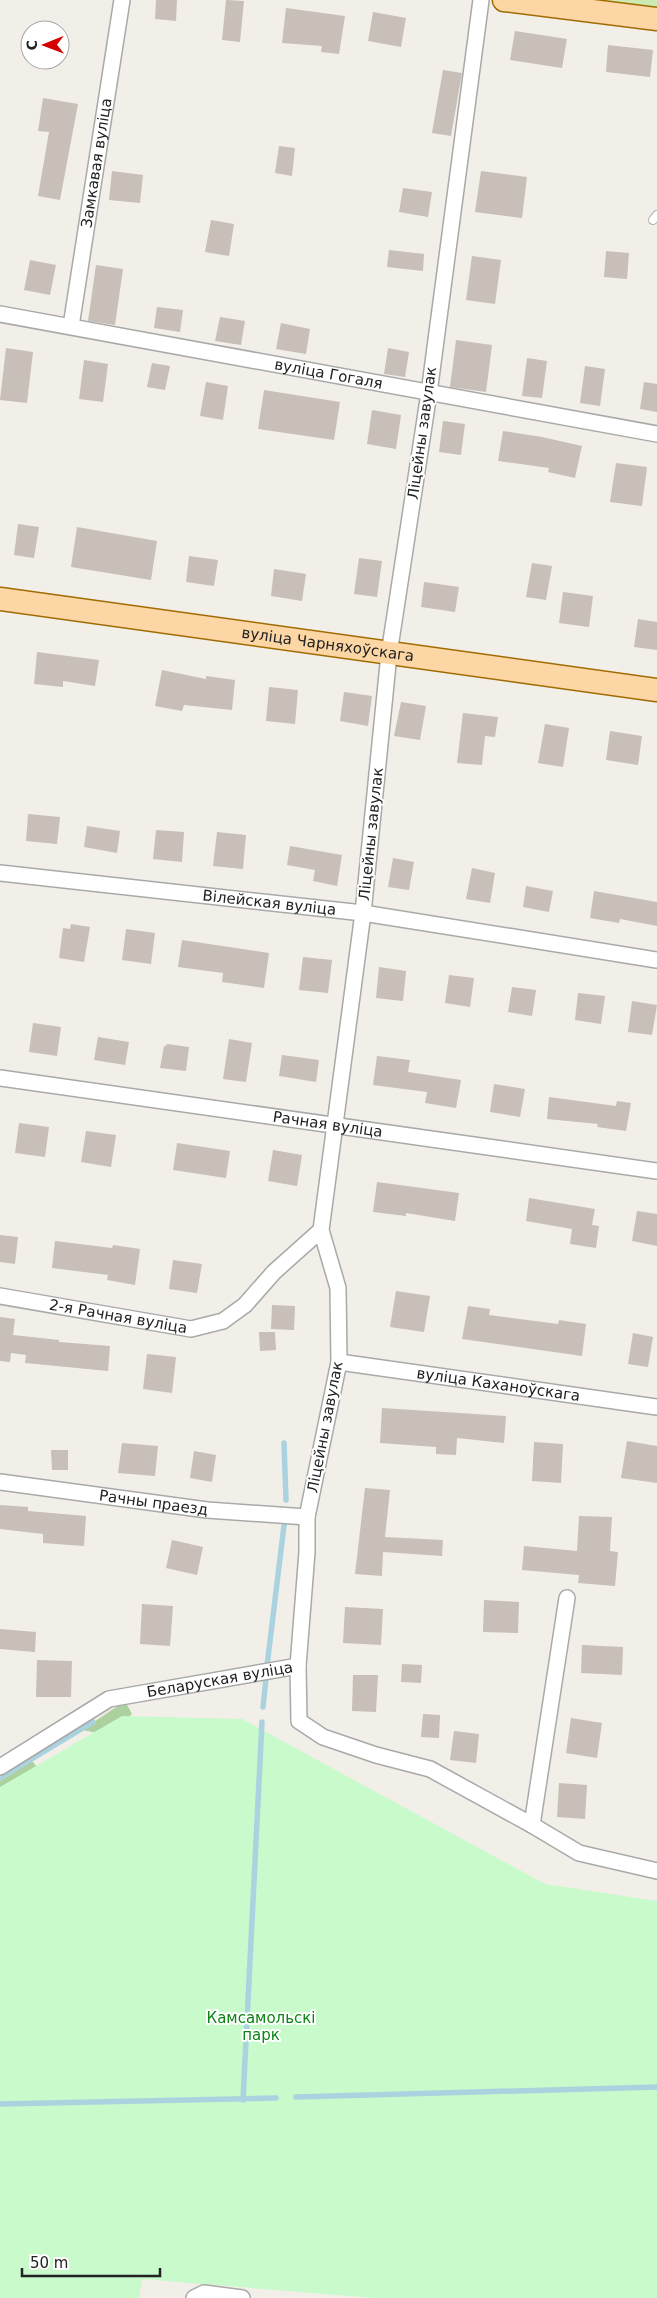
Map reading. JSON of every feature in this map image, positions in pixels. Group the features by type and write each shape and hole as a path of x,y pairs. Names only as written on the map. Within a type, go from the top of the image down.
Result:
{"main road":[{"path":"504,0 605,6 657,19"},
{"name":"вуліца Чарняхоўскага","path":"0,599 657,690"}],"street":[{"name":"Замкавая вуліца","path":"71,326 122,0"},
{"name":"Ліцейны завулак","path":"298,1666 307,1552 307,1518 340,1362 338,1288 321,1230 363,913 389,654 429,393 481,0"},
{"name":"вуліца Гогаля","path":"0,314 657,434"},
{"name":"Вілейская вуліца","path":"0,873 363,913 657,960"},
{"name":"Рачная вуліца","path":"0,1078 336,1124 657,1171"},
{"name":"2-я Рачная вуліца","path":"0,1296 191,1329 223,1321 245,1305 274,1272 321,1230"},
{"name":"вуліца Каханоўскага","path":"340,1362 657,1407"},
{"name":"Рачны праезд","path":"0,1482 207,1510 307,1518"},
{"path":"532,1824 567,1598"},
{"name":"Беларуская вуліца","path":"0,1767 109,1699 298,1666 299,1720 322,1737 376,1755 430,1769 532,1824 579,1854 657,1871"},
{"path":"194,2298 204,2293 242,2298"}],"green space":[{"path":"554,0 657,0 657,12"},
{"path":"125,1701 132,1714 107,1735 82,1730"},
{"name":"Камсамольскі парк","path":"122,1716 242,1719 545,1884 657,1901 657,2298 374,2298 142,2279 139,2298 0,2298 0,1787"},
{"path":"32,1761 45,1776 0,1809 0,1781"}],"building":[{"path":"156,0 177,0 176,21 155,19"},
{"path":"226,0 244,1 240,42 222,40"},
{"path":"286,8 345,16 339,54 321,52 322,46 282,43"},
{"path":"373,12 406,18 401,47 368,41"},
{"path":"515,31 567,39 562,68 510,60"},
{"path":"608,45 653,50 650,77 606,72"},
{"path":"443,70 462,73 451,136 432,133"},
{"path":"43,98 78,104 60,200 38,196 49,132 38,131"},
{"path":"279,146 295,148 292,176 275,173"},
{"path":"112,171 143,175 140,203 109,200"},
{"path":"481,171 527,177 522,218 475,212"},
{"path":"403,188 432,192 428,217 399,212"},
{"path":"211,220 234,224 229,256 205,252"},
{"path":"389,250 424,254 423,271 387,267"},
{"path":"606,251 629,253 627,279 604,277"},
{"path":"472,256 501,260 495,304 466,300"},
{"path":"30,260 56,265 50,295 24,290"},
{"path":"96,265 123,269 115,325 88,321"},
{"path":"157,307 183,310 180,332 154,328"},
{"path":"220,317 245,321 241,345 215,341"},
{"path":"281,323 310,329 306,354 276,349"},
{"path":"456,340 492,345 486,392 450,387"},
{"path":"6,348 33,352 27,403 0,400"},
{"path":"388,348 409,352 405,377 384,374"},
{"path":"527,358 547,361 542,398 522,396"},
{"path":"84,360 108,364 103,402 79,399"},
{"path":"152,363 170,366 165,390 147,387"},
{"path":"585,366 605,369 600,406 580,403"},
{"path":"206,382 228,386 223,420 200,416"},
{"path":"644,382 657,384 657,412 640,409"},
{"path":"264,390 340,402 334,440 258,429"},
{"path":"372,410 401,415 396,449 367,444"},
{"path":"443,421 465,424 461,455 439,452"},
{"path":"503,431 582,446 575,478 548,472 549,468 498,461"},
{"path":"616,463 647,467 642,506 610,502"},
{"path":"18,524 39,527 34,558 14,555"},
{"path":"77,527 157,541 151,580 71,567"},
{"path":"189,556 218,560 214,586 186,582"},
{"path":"359,558 382,561 377,597 354,594"},
{"path":"532,563 552,566 546,600 526,597"},
{"path":"274,569 306,574 302,601 271,596"},
{"path":"424,582 459,587 455,612 421,607"},
{"path":"563,592 593,596 589,627 559,623"},
{"path":"638,619 657,622 657,650 634,647"},
{"path":"37,652 99,660 95,686 63,681 63,687 34,684"},
{"path":"162,670 206,679 206,676 235,680 232,710 184,705 182,711 155,706"},
{"path":"269,687 298,690 295,724 266,721"},
{"path":"344,692 372,696 368,726 340,721"},
{"path":"401,702 426,706 420,740 394,736"},
{"path":"463,713 498,717 495,737 485,736 482,765 457,763"},
{"path":"545,724 569,728 563,767 538,763"},
{"path":"610,731 642,736 638,765 606,760"},
{"path":"28,814 60,817 57,844 26,841"},
{"path":"87,826 120,831 117,853 84,847"},
{"path":"156,830 184,832 182,862 153,859"},
{"path":"217,832 246,835 243,869 213,866"},
{"path":"290,846 342,855 337,886 313,881 315,870 287,865"},
{"path":"393,858 414,862 409,890 388,887"},
{"path":"472,868 495,873 490,903 466,899"},
{"path":"526,886 553,891 549,912 523,907"},
{"path":"594,891 657,902 657,926 620,919 619,923 590,918"},
{"path":"71,924 90,927 84,962 59,958 63,928 70,929"},
{"path":"126,929 155,933 151,964 122,960"},
{"path":"182,940 269,953 264,988 222,982 223,973 178,967"},
{"path":"303,957 332,960 328,993 299,990"},
{"path":"379,967 406,971 403,1001 376,998"},
{"path":"449,975 474,978 470,1007 445,1003"},
{"path":"512,987 536,990 532,1016 508,1012"},
{"path":"578,993 605,996 601,1024 575,1020"},
{"path":"632,1001 657,1005 652,1035 628,1032"},
{"path":"33,1023 61,1027 57,1056 29,1052"},
{"path":"98,1037 129,1042 125,1065 94,1060"},
{"path":"229,1039 252,1043 246,1082 223,1079"},
{"path":"167,1044 189,1047 186,1071 160,1068 164,1046"},
{"path":"282,1055 319,1060 316,1082 279,1076"},
{"path":"377,1056 410,1060 408,1072 461,1080 456,1108 425,1103 427,1092 373,1085"},
{"path":"494,1084 525,1089 520,1117 490,1112"},
{"path":"549,1097 616,1106 617,1101 631,1103 626,1131 597,1127 598,1124 547,1119"},
{"path":"19,1123 49,1127 45,1157 15,1153"},
{"path":"86,1131 116,1135 111,1167 81,1162"},
{"path":"177,1143 230,1151 226,1178 173,1170"},
{"path":"273,1150 302,1155 297,1186 268,1181"},
{"path":"377,1182 459,1193 455,1221 406,1213 406,1216 373,1212"},
{"path":"529,1198 595,1209 592,1225 599,1226 596,1248 570,1244 572,1229 526,1221"},
{"path":"637,1211 657,1214 657,1246 632,1241"},
{"path":"0,1235 18,1237 15,1264 0,1262"},
{"path":"55,1241 112,1248 113,1245 140,1249 135,1285 107,1280 108,1275 52,1268"},
{"path":"173,1260 202,1264 197,1293 169,1289"},
{"path":"396,1291 430,1296 424,1332 390,1327"},
{"path":"272,1305 295,1306 294,1330 271,1329"},
{"path":"468,1306 490,1309 489,1315 558,1324 559,1320 586,1324 582,1356 462,1339"},
{"path":"0,1317 15,1319 13,1335 59,1340 59,1342 110,1346 108,1371 25,1363 26,1355 11,1353 10,1362 0,1361"},
{"path":"259,1332 275,1332 276,1350 260,1351"},
{"path":"633,1333 653,1337 648,1367 628,1364"},
{"path":"147,1354 176,1357 172,1393 143,1389"},
{"path":"382,1408 506,1416 504,1443 457,1438 456,1455 436,1454 436,1447 380,1443"},
{"path":"627,1441 657,1446 657,1483 621,1478"},
{"path":"534,1442 563,1444 561,1483 532,1481"},
{"path":"122,1443 158,1446 155,1476 118,1473"},
{"path":"51,1450 68,1450 68,1470 52,1470"},
{"path":"194,1451 216,1455 212,1482 190,1478"},
{"path":"365,1488 390,1490 385,1537 443,1540 442,1556 383,1552 382,1576 355,1574"},
{"path":"0,1505 28,1507 28,1511 86,1516 84,1546 43,1543 43,1534 0,1529"},
{"path":"579,1516 612,1517 610,1551 618,1552 615,1586 578,1583 579,1575 522,1570 524,1546 577,1551"},
{"path":"172,1540 203,1547 197,1575 166,1568"},
{"path":"484,1600 519,1602 518,1633 483,1632"},
{"path":"142,1604 173,1606 170,1646 140,1644"},
{"path":"345,1607 383,1609 381,1645 343,1643"},
{"path":"0,1629 36,1632 35,1652 0,1649"},
{"path":"582,1645 623,1647 622,1675 581,1673"},
{"path":"37,1660 72,1661 71,1697 36,1697"},
{"path":"402,1664 422,1665 421,1683 401,1682"},
{"path":"353,1675 378,1675 376,1712 352,1711"},
{"path":"423,1714 440,1715 439,1738 421,1737"},
{"path":"571,1718 602,1723 597,1758 566,1753"},
{"path":"454,1731 479,1734 476,1763 450,1760"},
{"path":"559,1783 587,1785 585,1819 557,1817"}],"waterway":[{"path":"284,1443 286,1500"},
{"path":"267,1666 285,1517"},
{"path":"263,1707 266,1679"},
{"path":"0,1778 93,1722"},
{"path":"243,2100 262,1722"},
{"path":"296,2097 657,2087"},
{"path":"0,2104 276,2098"}]}
